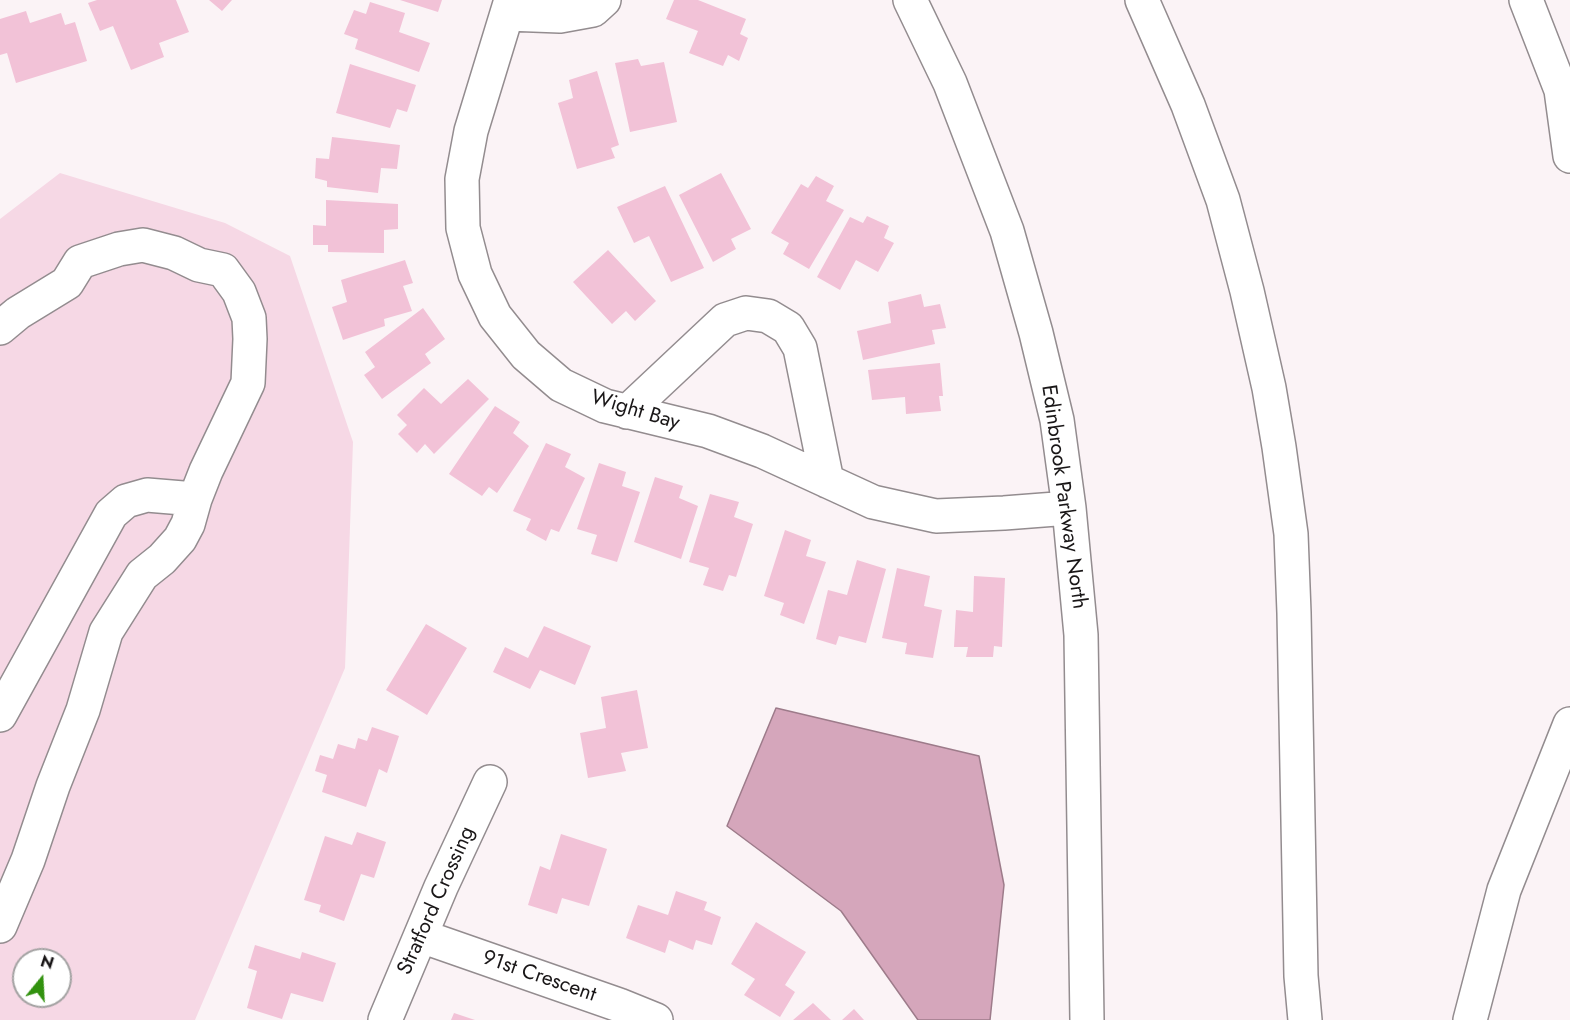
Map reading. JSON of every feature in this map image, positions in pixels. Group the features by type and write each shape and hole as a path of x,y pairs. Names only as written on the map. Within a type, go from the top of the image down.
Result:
{"main road":[{"name":"Wight Bay","path":"604,0 593,10 560,16 509,7 471,131 462,179 463,228 475,274 495,316 526,355 561,385 605,406 708,431 762,451 873,502 936,516 1069,508"},
{"name":"Edinbrook Parkway North","path":"909,0 950,83 1007,231 1036,333 1057,420 1069,508 1081,635 1087,1020"},
{"path":"1142,0 1188,105 1223,200 1269,387 1279,447 1291,534 1301,976 1305,1020"},
{"path":"1526,0 1562,90 1570,156"},
{"path":"0,328 18,313 67,283 80,262 119,249 144,245 174,253 199,265 223,270 239,292 249,318 248,383 206,471 188,524 180,539 162,559 142,575 106,632 83,710 53,786 25,869 0,926"},
{"path":"627,412 725,320 746,313 768,316 788,328 800,348 827,482"},
{"path":"0,715 111,514 126,501 147,495 195,499"},
{"path":"1470,1020 1504,890 1570,724"},
{"name":"Stratford Crossing","path":"385,1020 441,887 490,782"},
{"name":"91st Crescent","path":"421,936 620,1005 656,1020"}],"shaded area":[{"path":"60,173 225,223 290,256 353,442 345,668 195,1020 0,1020 0,219"},
{"path":"776,708 979,756 1004,885 990,1020 918,1020 841,911 727,826"}],"building":[{"path":"97,0 176,0 189,32 159,43 164,57 131,70 113,26 100,31 88,3"},
{"path":"209,0 232,0 222,11"},
{"path":"400,0 442,0 438,12"},
{"path":"674,0 698,0 746,19 740,34 748,38 739,61 728,55 723,66 689,53 698,31 666,19"},
{"path":"370,2 405,13 399,32 430,43 419,72 355,49 358,39 344,34 354,10 366,14"},
{"path":"26,11 30,23 61,13 65,25 75,22 87,61 16,83 7,53 0,55 0,19"},
{"path":"638,59 641,66 664,62 677,122 630,132 615,63"},
{"path":"350,64 416,85 407,112 397,109 390,128 336,113"},
{"path":"597,71 619,145 611,148 615,158 577,169 558,103 573,98 569,80"},
{"path":"332,137 400,145 397,169 381,168 378,193 327,187 327,181 315,178 316,158 329,159"},
{"path":"721,173 751,229 731,239 736,249 713,262 679,195"},
{"path":"816,176 834,186 826,201 844,210 809,269 783,254 789,243 771,233 801,184 808,188"},
{"path":"665,186 704,268 671,282 649,236 634,243 617,207"},
{"path":"326,200 398,204 398,229 384,230 384,253 328,252 328,245 313,245 313,225 326,226"},
{"path":"867,216 889,226 884,238 894,243 878,272 856,260 840,290 817,277 850,217 863,223"},
{"path":"608,250 656,301 635,321 626,311 612,324 573,282"},
{"path":"405,260 413,283 403,286 412,311 384,319 385,326 343,340 332,307 347,302 341,280"},
{"path":"921,294 924,307 940,304 946,328 932,330 935,344 863,360 857,331 891,323 888,302"},
{"path":"423,308 445,339 425,354 431,363 382,399 364,375 375,367 365,352"},
{"path":"940,363 943,396 939,396 941,411 906,414 905,397 872,400 868,370"},
{"path":"468,379 489,399 434,454 425,444 417,453 398,434 407,425 397,415 424,388 441,404"},
{"path":"495,406 520,422 513,433 529,446 497,493 489,487 482,496 449,474"},
{"path":"546,443 571,454 565,467 585,478 559,532 551,529 546,541 526,530 531,519 513,511"},
{"path":"599,463 626,472 622,486 640,492 617,562 591,554 597,535 577,529"},
{"path":"655,477 683,486 679,498 698,506 681,559 634,542"},
{"path":"710,494 739,502 734,517 753,524 736,577 729,575 723,591 703,585 709,568 689,562"},
{"path":"785,530 811,540 806,556 826,562 804,624 780,615 784,603 764,596"},
{"path":"857,560 886,569 866,643 839,636 836,645 816,639 828,590 847,595"},
{"path":"897,568 930,576 924,606 942,610 933,658 905,654 907,643 882,638"},
{"path":"974,576 1005,578 1002,647 994,646 993,657 966,657 968,647 954,647 956,610 973,612"},
{"path":"426,624 467,648 427,715 386,690"},
{"path":"544,626 591,646 575,685 540,670 530,689 493,672 505,647 528,658"},
{"path":"637,690 648,748 621,753 626,771 588,778 580,733 606,728 601,697"},
{"path":"372,727 399,736 387,773 379,769 366,807 322,792 327,775 315,771 320,755 333,759 338,744 355,749 358,738 367,741"},
{"path":"357,832 386,842 374,878 361,874 344,921 319,912 321,905 304,900 325,836 352,845"},
{"path":"561,834 607,849 589,906 562,898 557,914 528,905 540,866 550,870"},
{"path":"676,891 707,902 704,910 721,917 712,945 696,940 693,950 669,940 665,953 626,938 638,905 668,915"},
{"path":"756,922 806,952 785,985 795,992 780,1017 744,995 755,979 731,964"},
{"path":"255,945 300,959 302,952 336,963 323,1002 291,993 282,1019 247,1008 257,971 248,968"},
{"path":"813,1003 831,1020 793,1020"},
{"path":"854,1009 864,1020 842,1020"},
{"path":"454,1013 475,1020 451,1020"}]}
